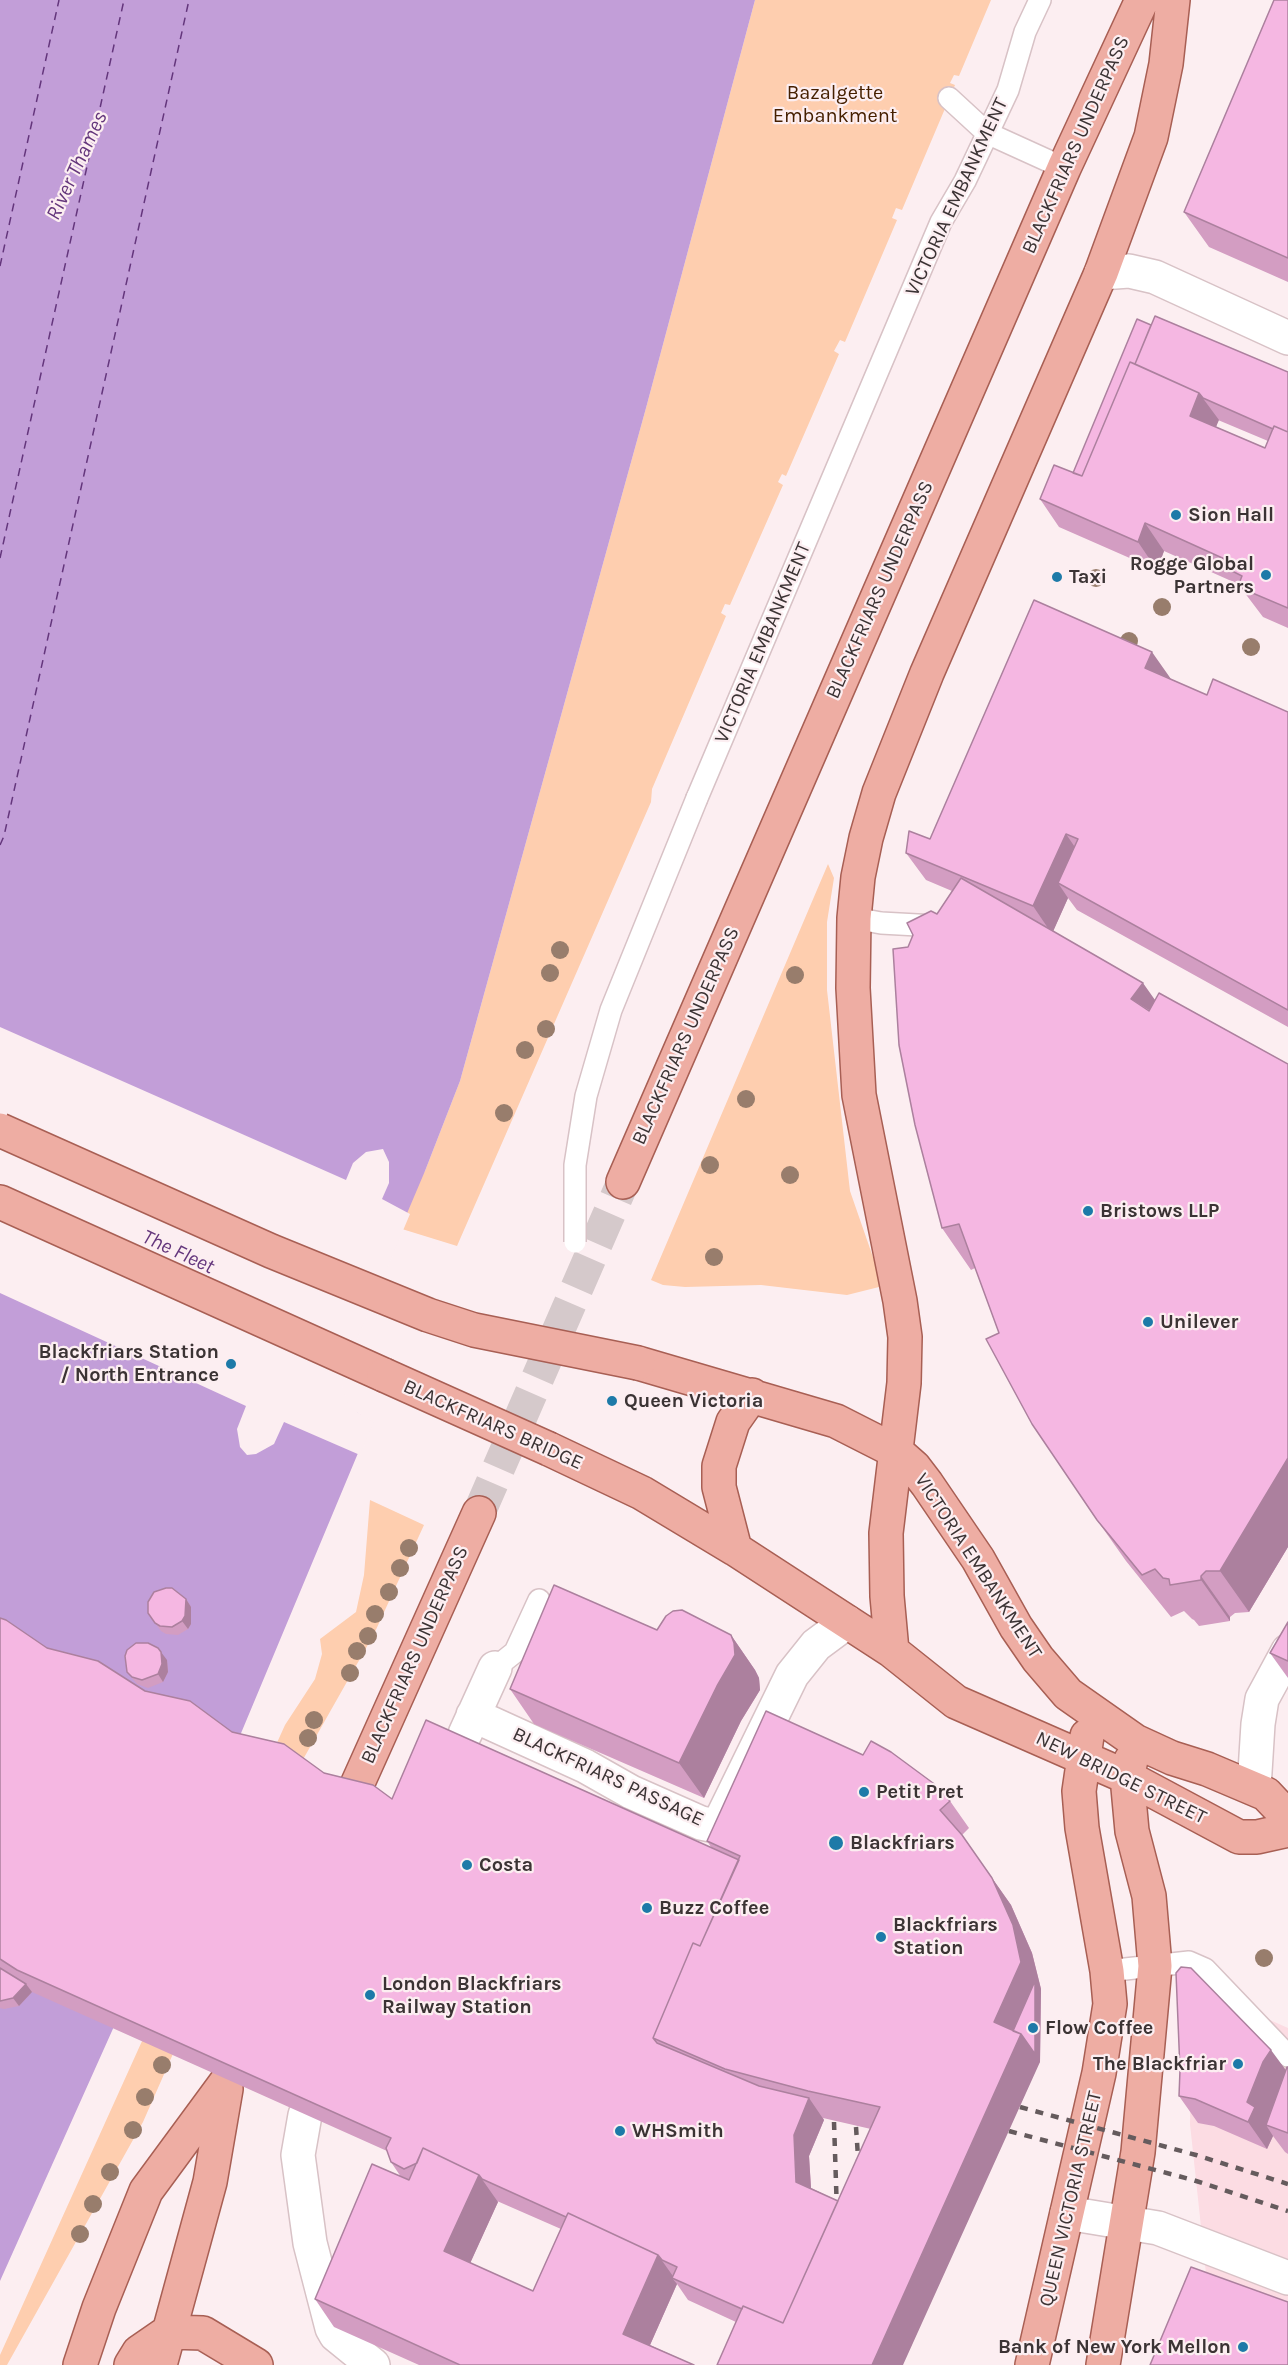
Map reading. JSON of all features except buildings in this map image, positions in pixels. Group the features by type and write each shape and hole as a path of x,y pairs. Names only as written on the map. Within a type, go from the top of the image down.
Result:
{"main road":[{"name":"BLACKFRIARS UNDERPASS","path":"623,1182 1064,168 1142,0"},
{"path":"892,1651 887,1596 886,1533 904,1383 904,1337 900,1301 859,1095 853,988 854,918 858,877 879,793 927,673 1101,273 1151,137 1166,64 1173,0"},
{"path":"0,1130 271,1251 428,1315 474,1330 638,1363 752,1395 836,1421 897,1452"},
{"name":"BLACKFRIARS BRIDGE","path":"0,1202 642,1493 735,1549 892,1651 956,1702"},
{"path":"735,1549 719,1487 720,1466 733,1422 752,1395"},
{"name":"VICTORIA EMBANKMENT","path":"897,1452 914,1467 927,1484 978,1559 1016,1627 1056,1682"},
{"name":"BLACKFRIARS UNDERPASS","path":"352,1796 479,1513"},
{"name":"NEW BRIDGE STREET","path":"1056,1682 1091,1712 1135,1741 1172,1758 1254,1788 1266,1794 1288,1817"},
{"name":"NEW BRIDGE STREET","path":"956,1702 1083,1756 1239,1837 1257,1837 1288,1830"},
{"name":"QUEEN VICTORIA STREET","path":"1032,2365 1099,2073 1110,2004 1107,1971 1082,1828 1079,1791 1091,1712"},
{"path":"1103,2365 1138,2152 1155,1966 1149,1896 1132,1831 1127,1777 1135,1741"},
{"path":"80,2365 99,2308 146,2191 227,2081 210,2182 160,2365"},
{"path":"131,2365 139,2352 168,2332 203,2332 256,2365"}],"street":[{"path":"1101,273 1129,271 1155,277 1288,338"},
{"name":"BLACKFRIARS PASSAGE","path":"473,1715 585,1766 631,1792 701,1823 711,1825 720,1822 792,1675 816,1645 846,1622"},
{"path":"1254,1788 1262,1699 1288,1651"},
{"path":"458,1749 495,1668"},
{"path":"305,2115 298,2155 310,2243 332,2328 336,2335 373,2365"},
{"path":"1067,2213 1158,2228 1288,2278"}],"lane":[{"name":"VICTORIA EMBANKMENT","path":"575,1242 575,1165 586,1096 611,1010 697,798 941,222 965,181 1008,90 1014,62 1040,0"},
{"path":"949,98 987,133 1064,168"},
{"path":"854,918 881,923 926,924 951,928 959,933"},
{"path":"495,1668 515,1652 539,1599"},
{"path":"1107,1971 1189,1962 1204,1969 1288,2056"}],"shaded area":[{"path":"1193,1986 1288,2028 1288,2365 1173,2365 1207,2283 1190,2124"}],"green space":[{"name":"Bazalgette Embankment","path":"755,0 991,0 959,76 954,75 950,83 955,85 902,210 896,208 892,218 897,220 845,342 840,340 834,351 839,354 786,476 782,474 778,482 783,485 730,605 725,604 721,613 726,616 652,789 651,802 457,1246 389,1225 425,1171 460,1081 646,408"},
{"path":"828,864 834,878 827,922 827,990 850,1191 883,1286 847,1295 761,1285 685,1287 663,1285 651,1280"},
{"path":"370,1500 424,1525 374,1634 301,1763 143,2122 7,2365 0,2365 0,2355 285,1725 315,1679 322,1654 320,1639 356,1612 364,1575"}],"water":[{"path":"0,0 755,0 646,408 460,1081 425,1171 341,1369 339,1387 346,1405 371,1422 239,1738 116,2022 0,2281"}],"pier":[{"path":"0,1027 346,1180 353,1163 366,1152 383,1149 389,1162 389,1183 382,1199 410,1214 344,1370 342,1387 348,1403 357,1412 374,1422 360,1455 284,1422 274,1444 256,1454 247,1455 240,1447 237,1429 246,1406 0,1293"}],"ferry route":[{"path":"0,266 59,0"},
{"path":"0,558 124,0"},
{"path":"0,845 4,836 189,0"}],"tunnel":[{"path":"479,1513 623,1182"}],"railway":[{"path":"1020,2107 1196,2155 1288,2184"},
{"path":"834,2122 837,2213"},
{"path":"856,2127 859,2172"},
{"path":"1009,2131 1193,2180 1288,2211"}],"place":[{"name":"Sion Hall","path":"1176,515"},
{"name":"Rogge Global Partners","path":"1266,575"},
{"name":"Taxi","path":"1057,577"},
{"name":"Bristows LLP","path":"1088,1211"},
{"name":"Unilever","path":"1148,1322"},
{"name":"Blackfriars Station / North Entrance","path":"231,1364"},
{"name":"Queen Victoria","path":"612,1401"},
{"name":"Petit Pret","path":"864,1792"},
{"name":"Blackfriars","path":"836,1843"},
{"name":"Costa","path":"467,1865"},
{"name":"Buzz Coffee","path":"647,1908"},
{"name":"Blackfriars Station","path":"881,1937"},
{"name":"London Blackfriars Railway Station","path":"370,1995"},
{"name":"Flow Coffee","path":"1033,2028"},
{"name":"The Blackfriar","path":"1238,2064"},
{"name":"WHSmith","path":"620,2131"},
{"name":"Bank of New York Mellon","path":"1243,2347"}],"water label":[{"name":"River Thames","path":"77,166"},
{"name":"The Fleet","path":"178,1252"}]}
